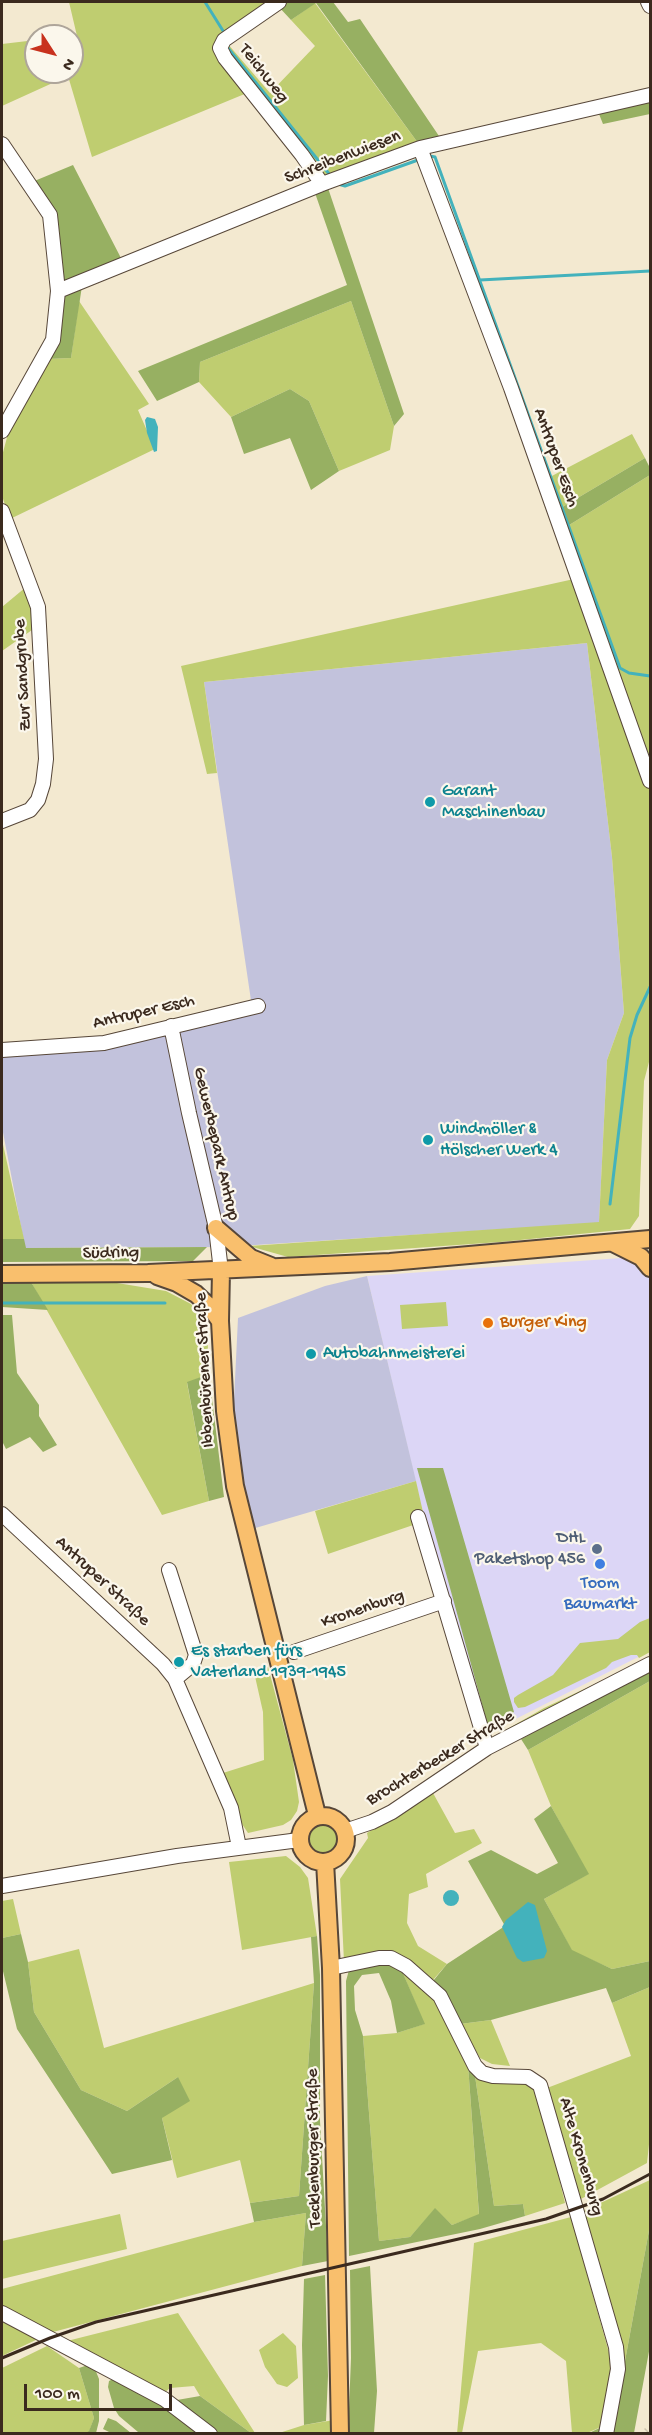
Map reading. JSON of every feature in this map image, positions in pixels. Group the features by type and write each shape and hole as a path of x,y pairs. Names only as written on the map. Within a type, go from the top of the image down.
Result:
{"main road":[{"path":"216,1228 251,1258 275,1268"},
{"name":"Ibbenbürener Straße","path":"317,1815 235,1486 225,1411 220,1321 221,1271 390,1262 651,1239"},
{"path":"612,1242 641,1257 651,1268"},
{"name":"Südring","path":"2,1274 221,1271"},
{"path":"148,1273 177,1283 196,1294 220,1321"},
{"path":"317,1815 330,1816 337,1820 345,1831 344,1848 333,1860 325,1862 310,1859 305,1854 299,1840 303,1825 317,1815"},
{"name":"Tecklenburger Straße","path":"325,1862 331,1968 340,2433"}],"street":[{"name":"Teichweg","path":"279,2 224,40 220,48 225,58 302,155 322,184"},
{"path":"648,2 651,6"},
{"name":"Schreibenwiesen","path":"58,291 322,184 420,148 651,95"},
{"path":"2,144 50,215 58,291 53,340 2,431"},
{"name":"Antruper Esch","path":"420,148 511,388 651,781"},
{"name":"Zur Sandgrube","path":"2,510 38,607 46,759 43,784 38,800 30,810 2,821"},
{"name":"Antruper Esch","path":"2,1050 105,1043 258,1006"},
{"name":"Gewerbepark Antrup","path":"171,1026 216,1228 221,1271"},
{"name":"Antruper Straße","path":"2,1514 163,1664 175,1678 231,1808 239,1847"},
{"path":"418,1517 487,1748"},
{"path":"170,1570 196,1655 193,1664 175,1678"},
{"name":"Kronenburg","path":"294,1652 444,1601"},
{"name":"Brochterbecker Straße","path":"345,1831 392,1812 487,1748 651,1664"},
{"path":"2,1886 239,1847 299,1840"},
{"name":"Alte Kronenburg","path":"331,1968 379,1958 391,1958 406,1966 440,1996 475,2066 482,2073 493,2076 528,2077 540,2085 616,2347 618,2369 606,2433"},
{"path":"2,2313 164,2399 210,2433"}],"shaded area":[{"path":"587,643 612,857 624,1013 607,1060 599,1223 224,1247 25,1248 2,1127 2,1057 102,1050 253,1014 204,682"},
{"path":"650,1256 650,1651 486,1734 425,1521 367,1276"},
{"path":"367,1276 416,1481 252,1529 233,1421 238,1318 325,1286"}],"green space":[{"path":"69,2 267,2 221,36 247,93 92,157 70,84 84,84 84,24 74,24"},
{"path":"285,2 333,2 348,22 360,19 441,139 418,143 316,3 291,20 278,6"},
{"path":"315,3 418,143 324,178 229,56 227,43 270,93 315,46 291,20"},
{"path":"24,41 24,84 50,84 2,106 2,44"},
{"path":"650,97 650,114 603,124 599,114 644,103"},
{"path":"73,165 122,260 82,286 71,358 47,359 58,338 53,216 32,182"},
{"path":"328,188 404,414 394,426 351,301 200,362 199,382 157,401 138,371 347,285 315,193"},
{"path":"79,301 149,404 138,410 155,449 10,519 2,496 2,456 9,430 47,359 71,358"},
{"path":"351,301 394,426 390,450 339,471 309,401 290,389 231,417 199,382 200,362"},
{"path":"290,389 309,401 339,471 311,490 290,438 244,454 231,417"},
{"path":"632,434 645,458 559,509 548,478"},
{"path":"645,458 650,468 650,475 566,527 559,509"},
{"path":"650,475 650,1058 644,1081 639,1216 630,1229 500,1242 288,1257 249,1246 599,1222 607,1060 624,1013 612,857 587,643 204,682 217,773 207,774 181,666 574,579 566,527"},
{"path":"26,587 34,608 32,630 2,651 2,607"},
{"path":"2,1140 24,1239 2,1239"},
{"path":"2,1239 24,1239 26,1248 207,1247 193,1261 2,1262"},
{"path":"2,1282 31,1282 48,1310 2,1307"},
{"path":"31,1282 111,1282 166,1291 191,1304 207,1326 209,1374 187,1383 209,1501 162,1515"},
{"path":"446,1302 448,1326 402,1329 400,1305"},
{"path":"2,1315 12,1315 17,1373 39,1405 39,1416 57,1445 43,1452 30,1437 6,1449 2,1441"},
{"path":"209,1374 224,1497 209,1501 187,1382"},
{"path":"417,1468 443,1468 514,1712 488,1726"},
{"path":"416,1481 425,1521 328,1554 315,1511"},
{"path":"650,1618 650,1652 639,1658 637,1655 631,1655 612,1662 606,1668 525,1707 518,1708 514,1702 514,1698 518,1695 553,1675 580,1643 618,1639 640,1622"},
{"path":"633,1666 495,1740 490,1739 544,1708"},
{"path":"268,1667 293,1760 299,1802 297,1811 291,1820 283,1825 248,1833 238,1818 223,1773 264,1760 263,1712 254,1672"},
{"path":"650,1671 650,1681 528,1750 521,1739"},
{"path":"650,1681 650,1961 612,1969 572,1951 544,1899 588,1874 551,1806 528,1750"},
{"path":"433,1793 455,1833 474,1829 482,1843 426,1874 428,1887 409,1894 407,1923 418,1946 447,1964 433,1980 393,1952 344,1962 340,1879 368,1838 367,1833"},
{"path":"551,1806 589,1874 544,1899 572,1950 612,1969 650,1961 650,1987 612,2003 606,1988 491,2020 460,2024 433,1981 447,1964 505,1926 468,1861 491,1850 537,1874 558,1863 534,1819"},
{"path":"322,1820 335,1825 340,1838 335,1851 322,1856 309,1851 304,1838 309,1825"},
{"path":"286,1856 300,1867 308,1878 317,1936 242,1950 229,1862"},
{"path":"13,1899 21,1934 2,1938 2,1901"},
{"path":"21,1934 28,1962 34,2012 81,2090 127,2111 178,2077 190,2101 162,2118 172,2160 112,2174 17,2029 2,1967 2,1938"},
{"path":"317,1936 320,1975 320,2121 328,2261 302,2266 306,2213 254,2222 250,2203 299,2196 314,1983 311,1937"},
{"path":"79,1949 104,2048 314,1983 299,2196 250,2203 240,2160 177,2178 162,2118 178,2077 127,2111 81,2090 34,2012 28,1962"},
{"path":"389,1964 402,1971 425,2024 397,2033 391,2001 379,1973 362,1975 354,1986 355,2010 363,2036 379,2241 410,2237 435,2208 452,2225 479,2214 468,2065 474,2069 494,2206 523,2204 525,2216 480,2229 349,2256 346,1981 349,1970"},
{"path":"402,1971 426,1988 436,2001 468,2065 479,2215 452,2225 435,2209 410,2237 379,2241 363,2036 397,2033 424,2024"},
{"path":"650,1987 650,2135 647,2163 579,2200 547,2088 631,2056 612,2003"},
{"path":"491,2020 510,2066 492,2064 480,2058 460,2024"},
{"path":"474,2069 529,2083 538,2091 565,2203 525,2216 523,2204 494,2206"},
{"path":"650,2180 650,2225 623,2372 581,2212"},
{"path":"306,2213 302,2266 53,2332 2,2307 2,2289 254,2222"},
{"path":"120,2214 127,2249 2,2279 2,2241"},
{"path":"571,2217 613,2367 601,2427 587,2433 572,2433 566,2361 541,2343 478,2351 462,2433 457,2434 474,2243"},
{"path":"650,2225 650,2346 634,2433 587,2434 614,2421"},
{"path":"370,2266 377,2391 374,2433 348,2434 351,2358 350,2270"},
{"path":"325,2275 328,2376 326,2421 304,2425 302,2345 304,2279"},
{"path":"178,2313 255,2433 251,2433 200,2396 194,2386 170,2388 164,2393 67,2341"},
{"path":"2,2322 38,2339 2,2356"},
{"path":"283,2333 296,2346 298,2378 287,2387 277,2384 265,2367 259,2350"},
{"path":"47,2346 79,2368 94,2418 89,2432 86,2434 2,2433 2,2368"},
{"path":"88,2365 95,2369 99,2379 99,2421 96,2433 86,2433 94,2418 79,2368"},
{"path":"113,2379 160,2403 202,2433 138,2432 119,2416 114,2408 108,2387 109,2381"},
{"path":"200,2396 251,2433 218,2433 177,2400"},
{"path":"108,2418 116,2421 131,2433 111,2433 103,2429"},
{"path":"334,2420 334,2433 276,2434 304,2425"}],"water":[{"path":"147,417 155,419 158,427 157,451 154,452 147,433 145,420"},
{"path":"451,1890 459,1898 451,1906 443,1898"},
{"path":"528,1902 535,1905 547,1951 544,1958 523,1962 517,1958 502,1927 506,1920"}],"waterway":[{"path":"205,2 225,34"},
{"path":"228,48 330,175"},
{"path":"430,156 435,157 620,668 629,673 650,676"},
{"path":"338,184 345,186 418,160"},
{"path":"480,280 650,271"},
{"path":"610,1204 630,1038 637,1015 650,987"},
{"path":"2,1303 165,1303"}],"railway":[{"path":"2,2358 96,2322 546,2219 603,2199 650,2174"}],"place":[{"name":"Garant Maschinenbau","path":"430,802"},
{"name":"Windmöller & Hölscher Werk 4","path":"428,1140"},
{"name":"Burger King","path":"488,1323"},
{"name":"Autobahnmeisterei","path":"311,1354"},
{"name":"DHL Paketshop 456","path":"597,1549"},
{"name":"Toom Baumarkt","path":"600,1564"},
{"name":"Es starben fürs Vaterland 1939-1945","path":"179,1662"}]}
